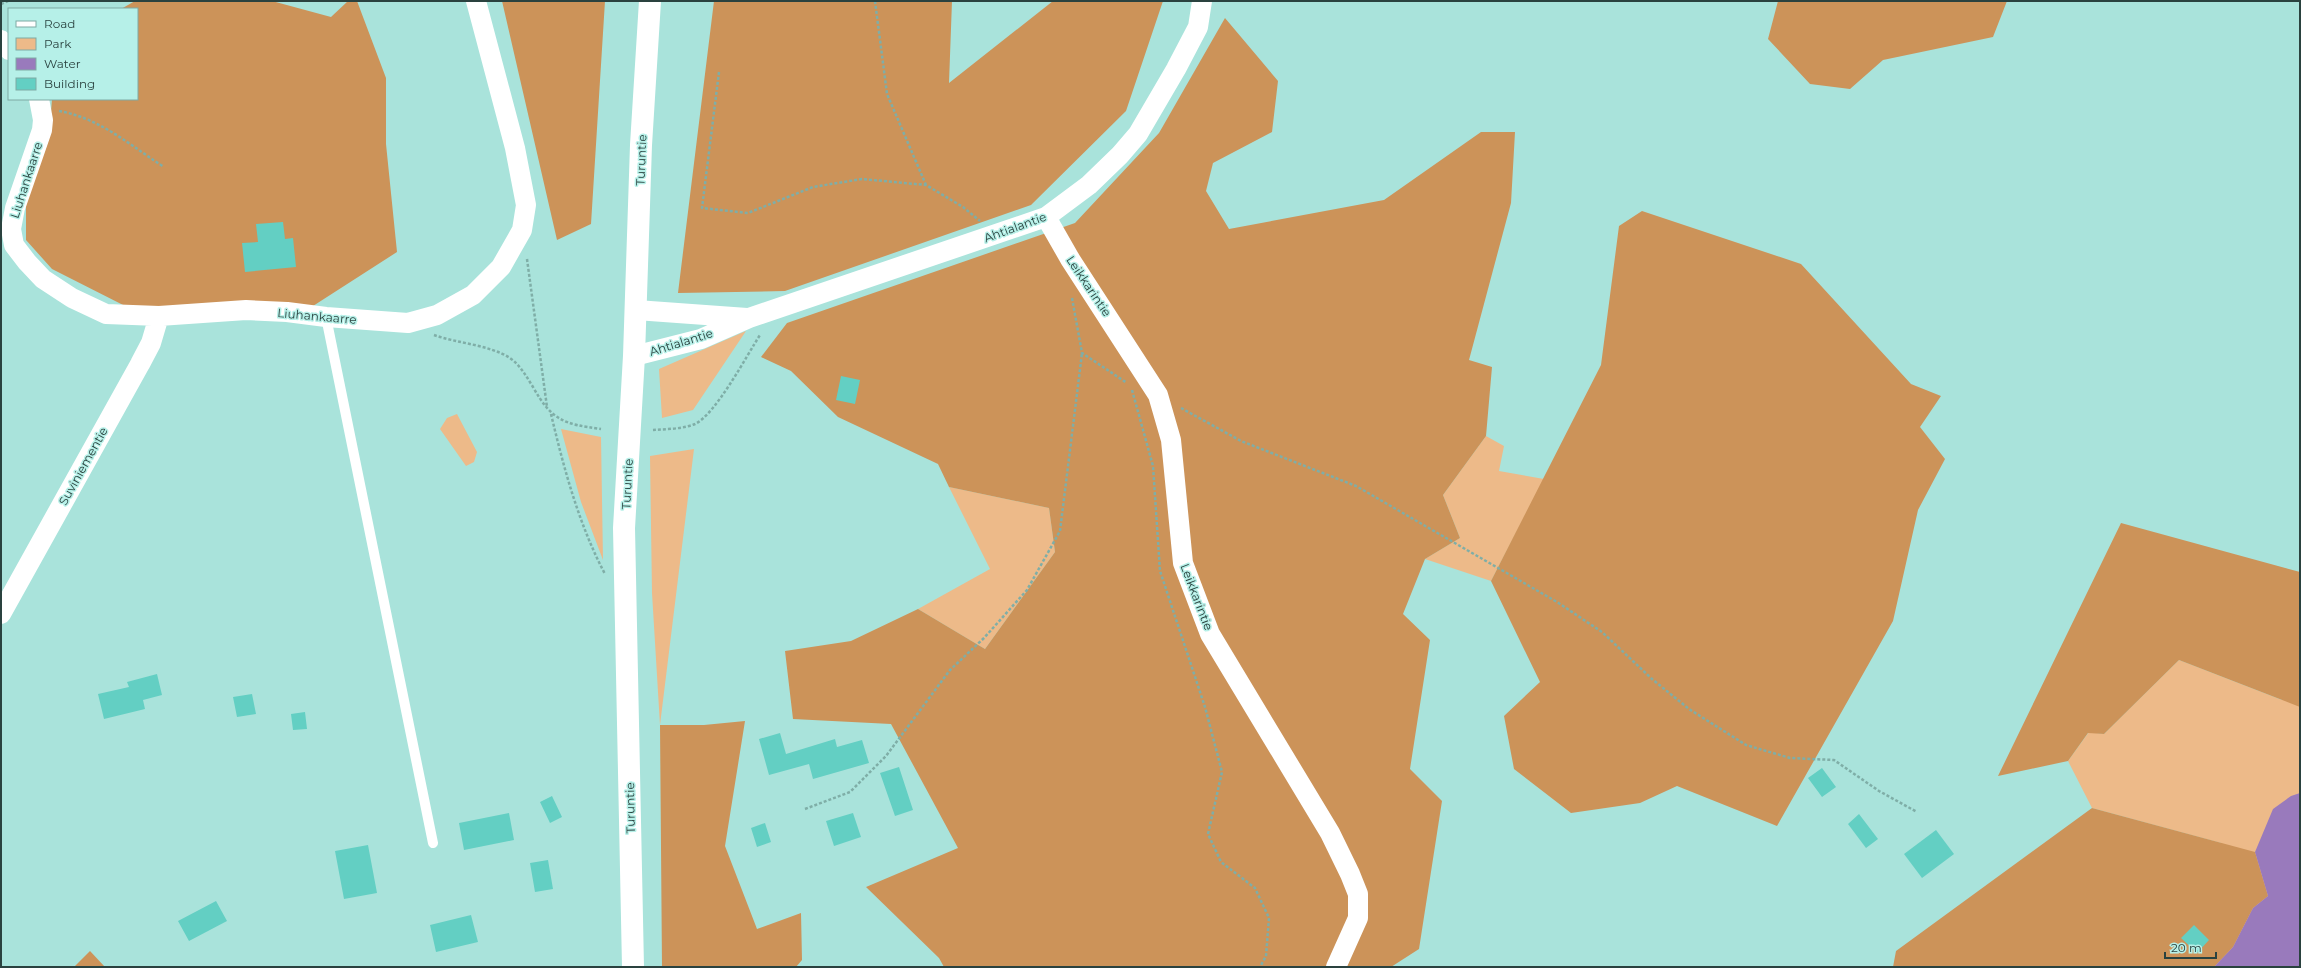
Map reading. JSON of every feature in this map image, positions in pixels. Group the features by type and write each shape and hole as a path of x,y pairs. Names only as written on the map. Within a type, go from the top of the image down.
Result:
{"main road":[{"name":"Turuntie","path":"633,967 624,528 634,356 641,145 650,1"}],"street":[{"name":"Liuhankaarre","path":"40,103 42,130 15,208 11,228 14,245 27,262 43,279 72,298 106,314 159,316 246,310 287,312 326,317 408,323 437,315 473,296 501,267 522,230 526,205 519,169 476,1"},
{"name":"Ahtialantie","path":"634,356 701,339 749,318 1046,218 1089,185 1120,155 1138,134 1176,69 1198,27 1202,1"},
{"path":"1,40 8,49"},
{"name":"Leikkarintie","path":"1046,218 1070,259 1158,395 1171,440 1182,563 1210,634 1330,833 1358,894 1358,918 1336,967"},
{"name":"Ahtialantie","path":"636,310 749,318"},
{"name":"Suviniementie","path":"1,614 140,364 151,343 159,316"}],"lane":[{"path":"326,317 433,843"}],"path":[{"path":"1,4 8,1"},
{"path":"875,1 887,94 926,186"},
{"path":"719,72 702,208 748,213 813,186 862,179 926,186 963,207 996,234"},
{"path":"40,103 97,124 123,138 164,167"},
{"path":"522,230 547,408"},
{"path":"805,809 850,792 886,756 950,670 984,638 1027,590 1060,531 1082,354 1072,290"},
{"path":"653,430 674,429 696,423 716,404 776,309"},
{"path":"408,323 435,336 470,344 509,358 523,369 551,414 561,455 592,550 605,575"},
{"path":"1082,354 1130,384 1153,466 1160,571 1205,707 1222,772 1208,834 1221,862 1255,888 1269,918 1266,956 1260,967"},
{"path":"1158,395 1241,441 1356,486 1557,602 1602,632 1652,679 1689,709 1746,744 1790,758 1834,760 1879,791 1917,812"},
{"path":"551,414 570,424 601,429"}],"green space":[{"path":"746,331 693,410 662,418 659,369"},
{"path":"457,414 477,452 474,462 466,466 440,429 447,418"},
{"path":"561,429 601,437 603,560 581,502"},
{"path":"1486,436 1504,446 1499,471 1544,479 1491,581 1425,559 1460,538 1443,495"},
{"path":"694,449 660,725 652,593 650,456"},
{"path":"949,487 1049,508 1055,552 985,649 918,609 990,569"},
{"path":"2179,660 2282,700 2300,688 2300,967 2089,967 2221,843 2092,808 2068,761 2089,732 2104,734"}],"shaded area":[{"path":"135,1 272,1 331,17 348,1 357,1 386,78 386,144 397,252 313,306 129,308 52,269 26,240 26,200 49,139 52,100 138,100 138,8 123,8"},
{"path":"502,1 605,1 591,224 557,240"},
{"path":"714,1 952,1 949,83 1053,1 1163,1 1126,111 1031,205 785,291 678,293"},
{"path":"1778,1 2007,1 1993,37 1883,60 1850,89 1810,84 1768,39"},
{"path":"1225,18 1278,81 1272,132 1213,163 1206,191 1229,229 1384,200 1481,132 1515,132 1511,203 1469,360 1492,367 1486,436 1443,495 1460,538 1425,559 1403,614 1430,640 1410,769 1442,801 1419,949 1391,967 944,967 939,958 866,887 958,848 891,724 793,719 785,651 851,641 918,609 985,649 1055,552 1049,508 949,487 938,464 838,417 791,371 761,357 787,323 1075,223 1159,133"},
{"path":"1642,211 1801,264 1911,384 1941,396 1920,427 1945,459 1918,510 1893,621 1777,826 1677,786 1640,803 1571,813 1514,769 1504,716 1540,682 1491,581 1601,365 1619,226"},
{"path":"2121,523 2300,572 2300,707 2179,660 2104,734 2088,733 2068,761 1998,776"},
{"path":"745,721 725,846 757,929 801,913 802,960 796,967 662,967 660,725 704,725"},
{"path":"2092,808 2255,852 2268,896 2253,908 2233,947 2214,967 1893,967 1896,951"},
{"path":"90,951 105,967 74,967"}],"water":[{"path":"2300,793 2300,967 2214,967 2233,947 2253,908 2268,896 2255,852 2273,809 2291,796"}],"building":[{"path":"283,222 285,239 293,238 296,267 245,272 242,243 258,242 256,224"},
{"path":"841,376 860,380 855,404 836,400"},
{"path":"157,674 162,695 143,700 145,709 104,719 98,694 129,687 127,682"},
{"path":"252,694 256,714 237,717 233,697"},
{"path":"305,712 307,729 293,730 291,714"},
{"path":"780,733 786,754 835,739 837,747 862,740 869,763 813,779 809,764 769,775 759,739"},
{"path":"899,767 913,810 895,816 880,773"},
{"path":"1822,768 1836,787 1822,797 1808,778"},
{"path":"552,796 562,817 550,823 540,802"},
{"path":"509,813 514,840 464,850 459,823"},
{"path":"853,813 861,837 834,846 826,821"},
{"path":"1859,814 1878,839 1866,848 1848,824"},
{"path":"765,823 771,842 757,847 751,828"},
{"path":"1936,830 1954,854 1922,878 1904,854"},
{"path":"368,845 377,893 344,899 335,851"},
{"path":"548,860 553,889 535,892 530,863"},
{"path":"216,901 227,921 189,941 178,921"},
{"path":"471,915 478,942 436,952 430,925"},
{"path":"2194,925 2209,940 2197,953 2181,938"}]}
